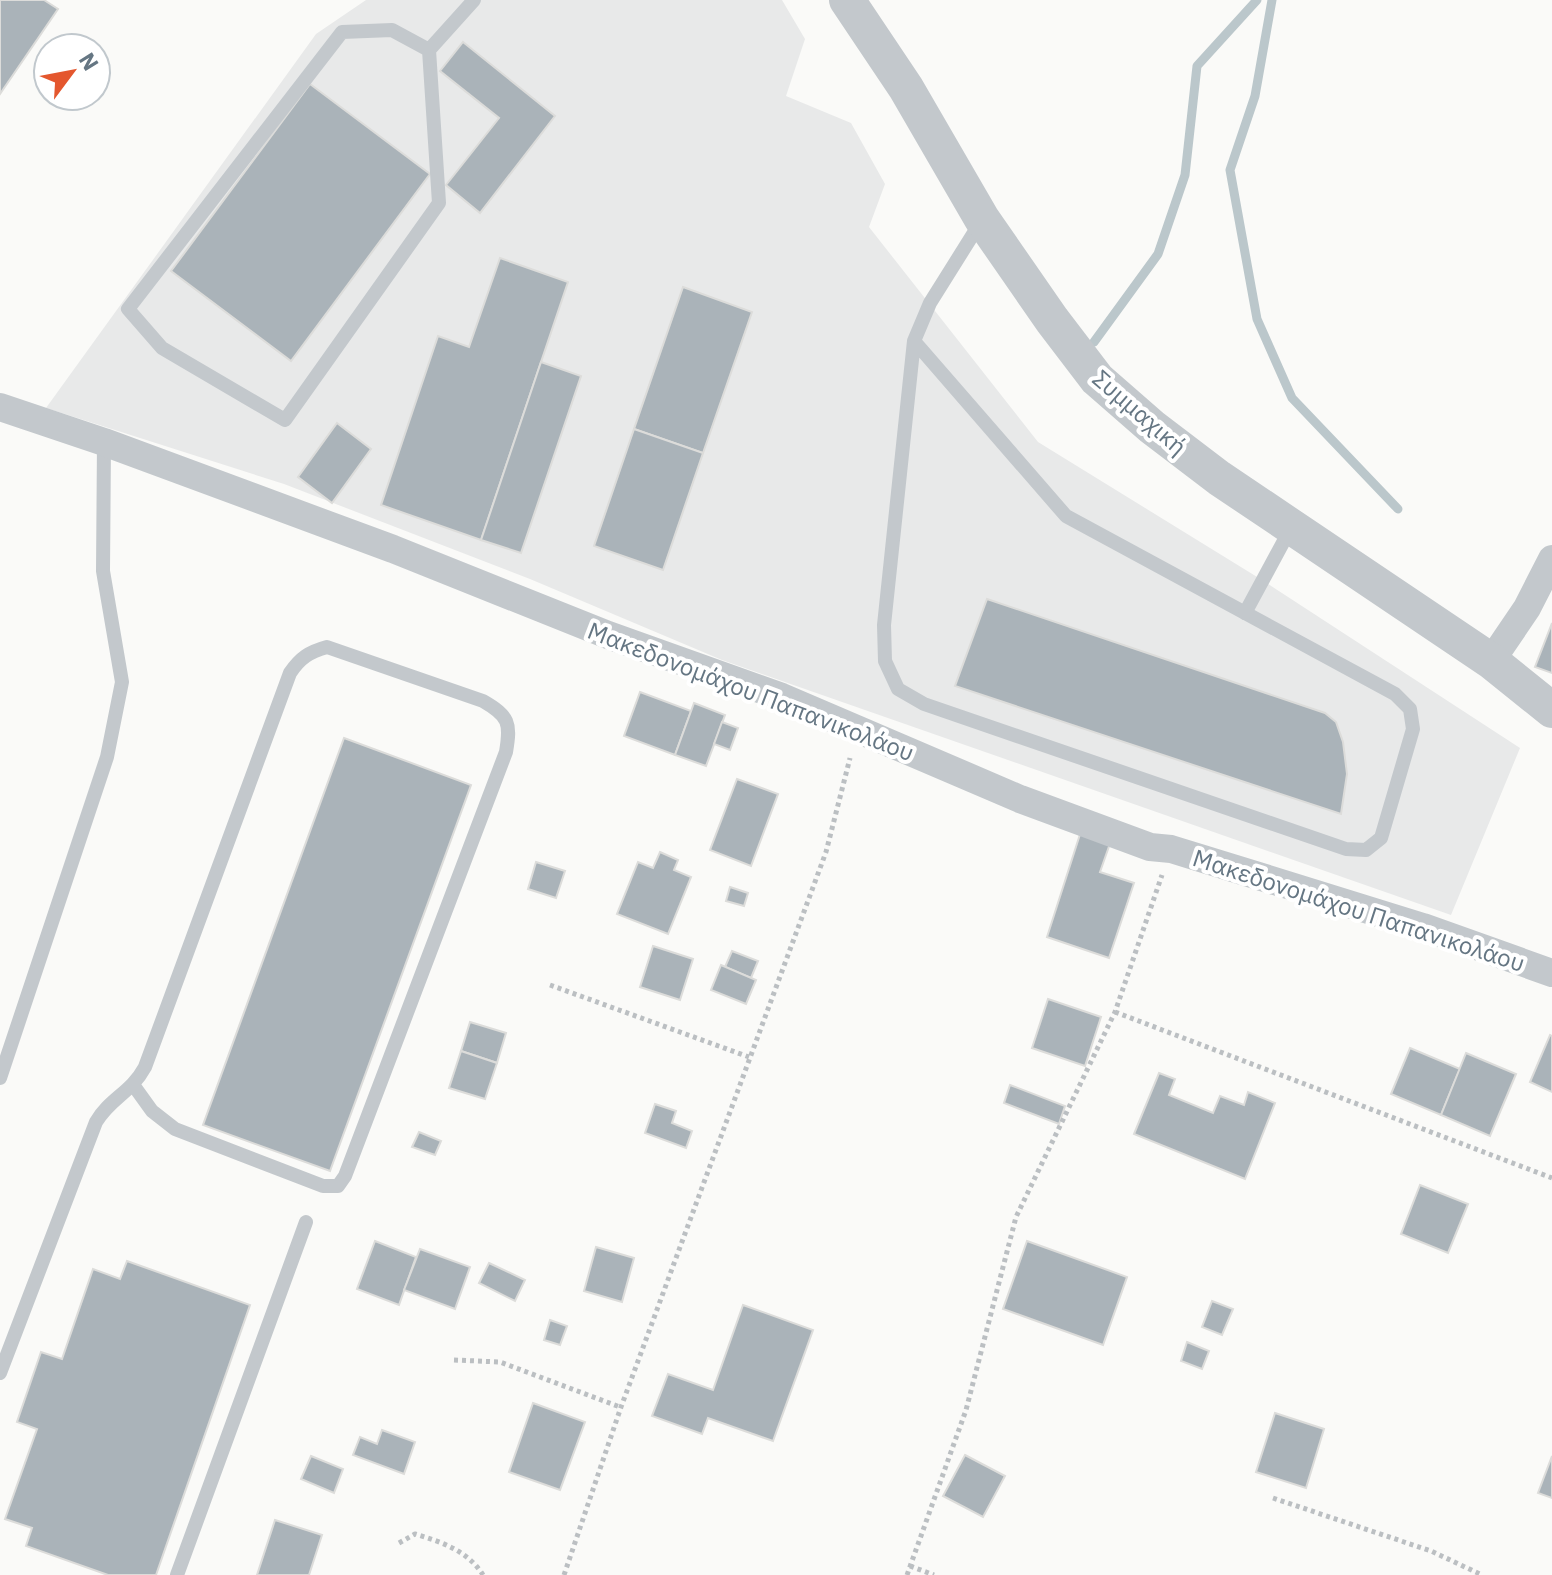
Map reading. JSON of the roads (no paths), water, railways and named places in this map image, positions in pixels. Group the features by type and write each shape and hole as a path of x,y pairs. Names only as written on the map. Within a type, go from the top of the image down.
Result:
{"street":[{"name":"Συμμαχική","path":"847,0 906,88 982,219 1097,379 1197,461 1491,661 1552,710"},
{"name":"Μακεδονομάχου Παπανικολάου","path":"0,407 104,442 393,549 608,635 768,692 1020,799 1150,847 1171,849 1423,927 1552,973"},
{"path":"1491,661 1527,608 1552,559"}],"lane":[{"path":"429,50 392,30 342,32 128,309 162,348 285,420 439,203 429,50 474,0"},
{"path":"914,341 1066,516 1395,694 1410,709 1413,729 1381,838 1366,850 1346,849 924,704 898,689 885,661 884,625 914,341 930,303 982,219"},
{"path":"0,1078 107,757 122,682 103,571 104,442"},
{"path":"1245,613 1292,526"},
{"path":"0,1373 96,1122 108,1106 134,1086 145,1067 290,673 299,660 311,651 327,647 483,701 501,711 509,731 506,752 345,1176 338,1186 323,1186 175,1129 152,1111 134,1086"},
{"path":"177,1575 306,1222"}],"waterway":[{"path":"1094,342 1158,254 1185,175 1197,66 1257,0"},
{"path":"1272,0 1255,96 1230,170 1257,319 1292,398 1398,509"}]}
